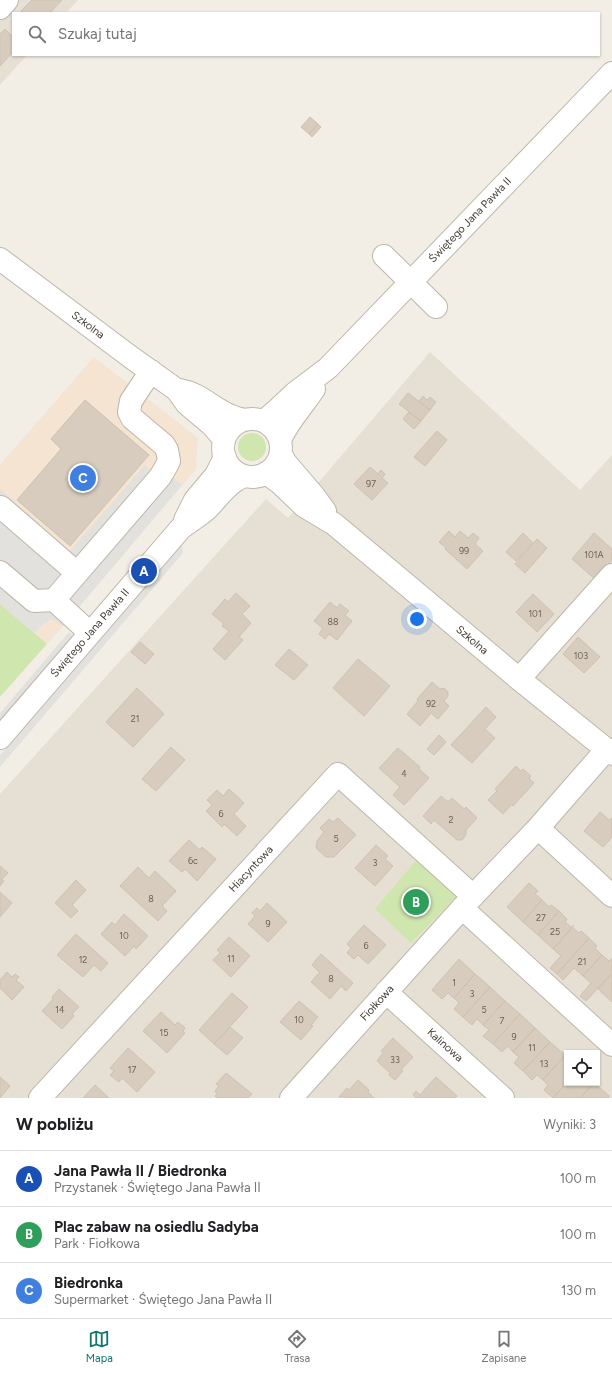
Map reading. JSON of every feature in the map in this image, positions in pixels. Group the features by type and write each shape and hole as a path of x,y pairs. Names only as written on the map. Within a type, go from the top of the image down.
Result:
{"street":[{"path":"0,8 7,0"},
{"name":"Świętego Jana Pawła II","path":"254,420 275,413 295,393 328,368 612,73"},
{"path":"384,256 436,307"},
{"name":"Szkolna","path":"0,258 126,354 177,390 190,408 212,425 225,448"},
{"name":"Świętego Jana Pawła II","path":"280,447 285,429 292,418 306,402 328,368"},
{"path":"54,600 160,477 166,467 169,456 164,445 132,418 129,412 130,401 151,371"},
{"name":"Szkolna","path":"177,390 189,392 199,396 223,412 254,420"},
{"path":"254,420 271,425 277,432 280,447 275,465 266,473 251,477 244,476 236,472 229,465 225,448 229,431 235,424 254,420"},
{"name":"Szkolna","path":"280,447 285,462 314,496 334,524"},
{"name":"Świętego Jana Pawła II","path":"181,528 195,500 216,475 225,448"},
{"name":"Szkolna","path":"266,473 280,483 304,506 334,524 519,679 610,752"},
{"name":"Świętego Jana Pawła II","path":"0,738 181,528 206,510 229,485 244,476"},
{"path":"0,507 77,573"},
{"path":"0,572 34,601 54,600 90,633"},
{"path":"519,679 612,575"},
{"name":"Fiołkowa","path":"291,1098 468,902 610,752"},
{"name":"Hiacyntowa","path":"40,1098 338,774 468,902"},
{"path":"538,828 612,896"},
{"path":"468,902 612,1045"},
{"name":"Kalinowa","path":"386,992 503,1098"}],"shaded area":[{"path":"0,0 78,0 67,12 12,12 12,56 26,56 0,85"},
{"path":"430,352 580,490 612,455 612,1098 0,1098 0,794 266,499 288,518"},
{"path":"94,357 198,438 196,469 47,644 0,604 0,465"},
{"path":"145,465 153,472 159,466 182,485 63,626 55,620 50,620 34,633 0,604 0,489 70,551"},
{"path":"182,542 183,553 0,767 0,755"},
{"path":"69,632 75,637 0,725 0,713"}],"green space":[{"path":"252,433 262,437 266,447 262,457 252,461 242,457 238,447 242,437"},
{"path":"0,604 47,644 0,697"},
{"path":"417,859 458,895 411,943 375,909"}],"building":[{"path":"32,0 62,0 51,12 21,11"},
{"path":"5,29 12,36 12,53 0,66 0,34"},
{"path":"310,117 318,124 309,134 301,127"},
{"path":"318,124 321,127 312,137 309,134"},
{"path":"408,393 430,410 421,421 399,404"},
{"path":"423,396 427,400 430,397 436,402 430,410 419,401"},
{"path":"85,400 149,455 70,546 17,500 61,449 51,439"},
{"path":"409,412 421,421 414,429 403,419"},
{"path":"437,431 447,440 425,466 414,457"},
{"path":"370,467 378,474 381,470 385,474 382,478 388,483 372,500 354,484"},
{"path":"449,531 455,537 460,531 468,538 473,533 479,538 475,544 483,551 467,569 439,542"},
{"path":"523,533 533,543 516,561 506,552"},
{"path":"594,533 612,549 612,560 595,579 572,559"},
{"path":"537,539 547,548 525,573 515,564"},
{"path":"236,593 250,606 242,614 251,623 239,637 243,640 225,660 213,649 229,631 222,626 224,624 212,614 225,599 228,602"},
{"path":"533,594 554,614 537,632 516,612"},
{"path":"330,602 337,608 340,604 349,611 345,615 352,621 337,640 329,634 325,639 319,634 323,628 314,621"},
{"path":"578,637 600,657 584,673 563,654"},
{"path":"140,642 154,654 145,664 131,652"},
{"path":"289,649 308,665 294,680 275,665"},
{"path":"358,659 390,686 364,716 333,688"},
{"path":"432,682 440,689 444,688 448,692 448,696 444,701 449,706 438,719 431,713 420,726 407,714 418,701 417,699"},
{"path":"137,688 164,714 133,747 106,722"},
{"path":"486,707 496,717 485,729 495,738 472,763 451,745"},
{"path":"439,735 446,742 434,755 427,749"},
{"path":"171,747 185,760 156,791 142,779"},
{"path":"398,748 420,767 419,769 429,778 404,805 393,795 400,787 379,768"},
{"path":"516,766 521,771 523,769 531,776 529,778 534,783 513,806 512,804 503,814 488,800 497,791 495,789"},
{"path":"229,789 244,803 234,814 246,826 237,836 224,824 222,827 206,811 212,805 207,800 217,790 223,796"},
{"path":"441,796 448,802 452,798 464,809 466,807 477,818 466,830 466,835 462,840 457,840 434,820 431,824 423,816"},
{"path":"600,812 609,820 612,818 612,837 603,847 584,831"},
{"path":"338,818 356,835 334,857 326,857 316,848 317,841 324,832 320,828 329,819 333,822"},
{"path":"189,840 200,850 202,847 216,859 197,881 185,869 182,872 169,861"},
{"path":"376,845 388,856 385,859 393,866 375,886 355,868"},
{"path":"0,866 8,873 2,879 4,881 0,886"},
{"path":"138,867 149,878 155,871 176,891 162,906 167,911 158,921 120,886"},
{"path":"76,880 86,890 72,905 78,911 71,918 55,903"},
{"path":"529,883 538,891 535,894 542,900 523,922 507,907"},
{"path":"0,892 12,903 0,917"},
{"path":"542,900 549,907 551,905 559,911 538,935 523,922"},
{"path":"267,903 287,922 268,942 248,924 255,916 252,913 257,908 260,911"},
{"path":"559,911 567,919 565,922 572,928 553,949 538,935"},
{"path":"124,914 148,936 136,949 134,946 125,956 101,934 112,922 115,925"},
{"path":"364,925 386,945 368,964 358,955 354,959 347,953 351,948 347,944"},
{"path":"572,927 579,933 581,931 589,938 557,974 550,968 561,956 553,949"},
{"path":"76,934 108,963 101,971 94,965 83,977 57,955"},
{"path":"229,937 250,956 231,977 213,960 220,953 217,950"},
{"path":"589,938 597,946 595,948 602,955 583,976 574,968 563,980 557,974"},
{"path":"321,954 353,983 346,991 341,986 330,999 311,982 320,973 312,965"},
{"path":"602,955 609,961 612,959 612,973 586,1001 580,996 591,983 583,976"},
{"path":"459,959 475,974 454,998 448,993 442,999 432,990"},
{"path":"7,972 12,977 15,974 19,977 16,980 24,987 12,1000 0,988 0,980"},
{"path":"612,973 612,1002 598,989"},
{"path":"475,974 490,987 463,1017 454,1009 459,1003 454,998"},
{"path":"490,987 505,1001 483,1025 477,1019 472,1025 463,1017"},
{"path":"59,989 79,1007 72,1014 74,1016 62,1029 42,1011 53,999 52,997"},
{"path":"232,993 248,1007 214,1044 199,1030"},
{"path":"299,1001 318,1017 311,1025 313,1026 301,1040 280,1022"},
{"path":"505,1001 520,1014 493,1044 483,1036 489,1030 483,1025"},
{"path":"161,1012 175,1025 178,1022 185,1028 183,1031 185,1033 167,1053 143,1031"},
{"path":"520,1014 535,1028 513,1052 508,1046 502,1052 493,1044"},
{"path":"230,1027 243,1038 227,1055 214,1044"},
{"path":"535,1028 550,1042 523,1071 514,1063 519,1057 513,1052"},
{"path":"393,1038 413,1057 401,1070 403,1071 395,1080 377,1061 383,1053 381,1051"},
{"path":"550,1042 564,1054 564,1056 543,1080 537,1075 532,1080 523,1071"},
{"path":"128,1048 155,1072 137,1092 122,1078 119,1082 110,1075 114,1071 110,1068"},
{"path":"564,1056 564,1085 553,1098 544,1090 548,1085 543,1080"},
{"path":"226,1073 252,1094 248,1098 217,1098 215,1096 217,1094 215,1091 219,1086 216,1084"},
{"path":"0,1077 10,1086 0,1098"},
{"path":"436,1077 457,1096 455,1098 416,1098 413,1095 416,1091 420,1095"},
{"path":"358,1080 369,1090 368,1092 374,1098 339,1097 347,1088 349,1090"},
{"path":"95,1085 109,1098 83,1098"},
{"path":"564,1085 591,1086 580,1098 553,1098"},
{"path":"591,1086 597,1086 609,1096 608,1098 580,1098"}],"place":[{"name":"Biedronka","path":"83,478"},
{"name":"Jana Pawła II / Biedronka","path":"144,571"},
{"name":"Plac zabaw na osiedlu Sadyba","path":"416,902"}]}
